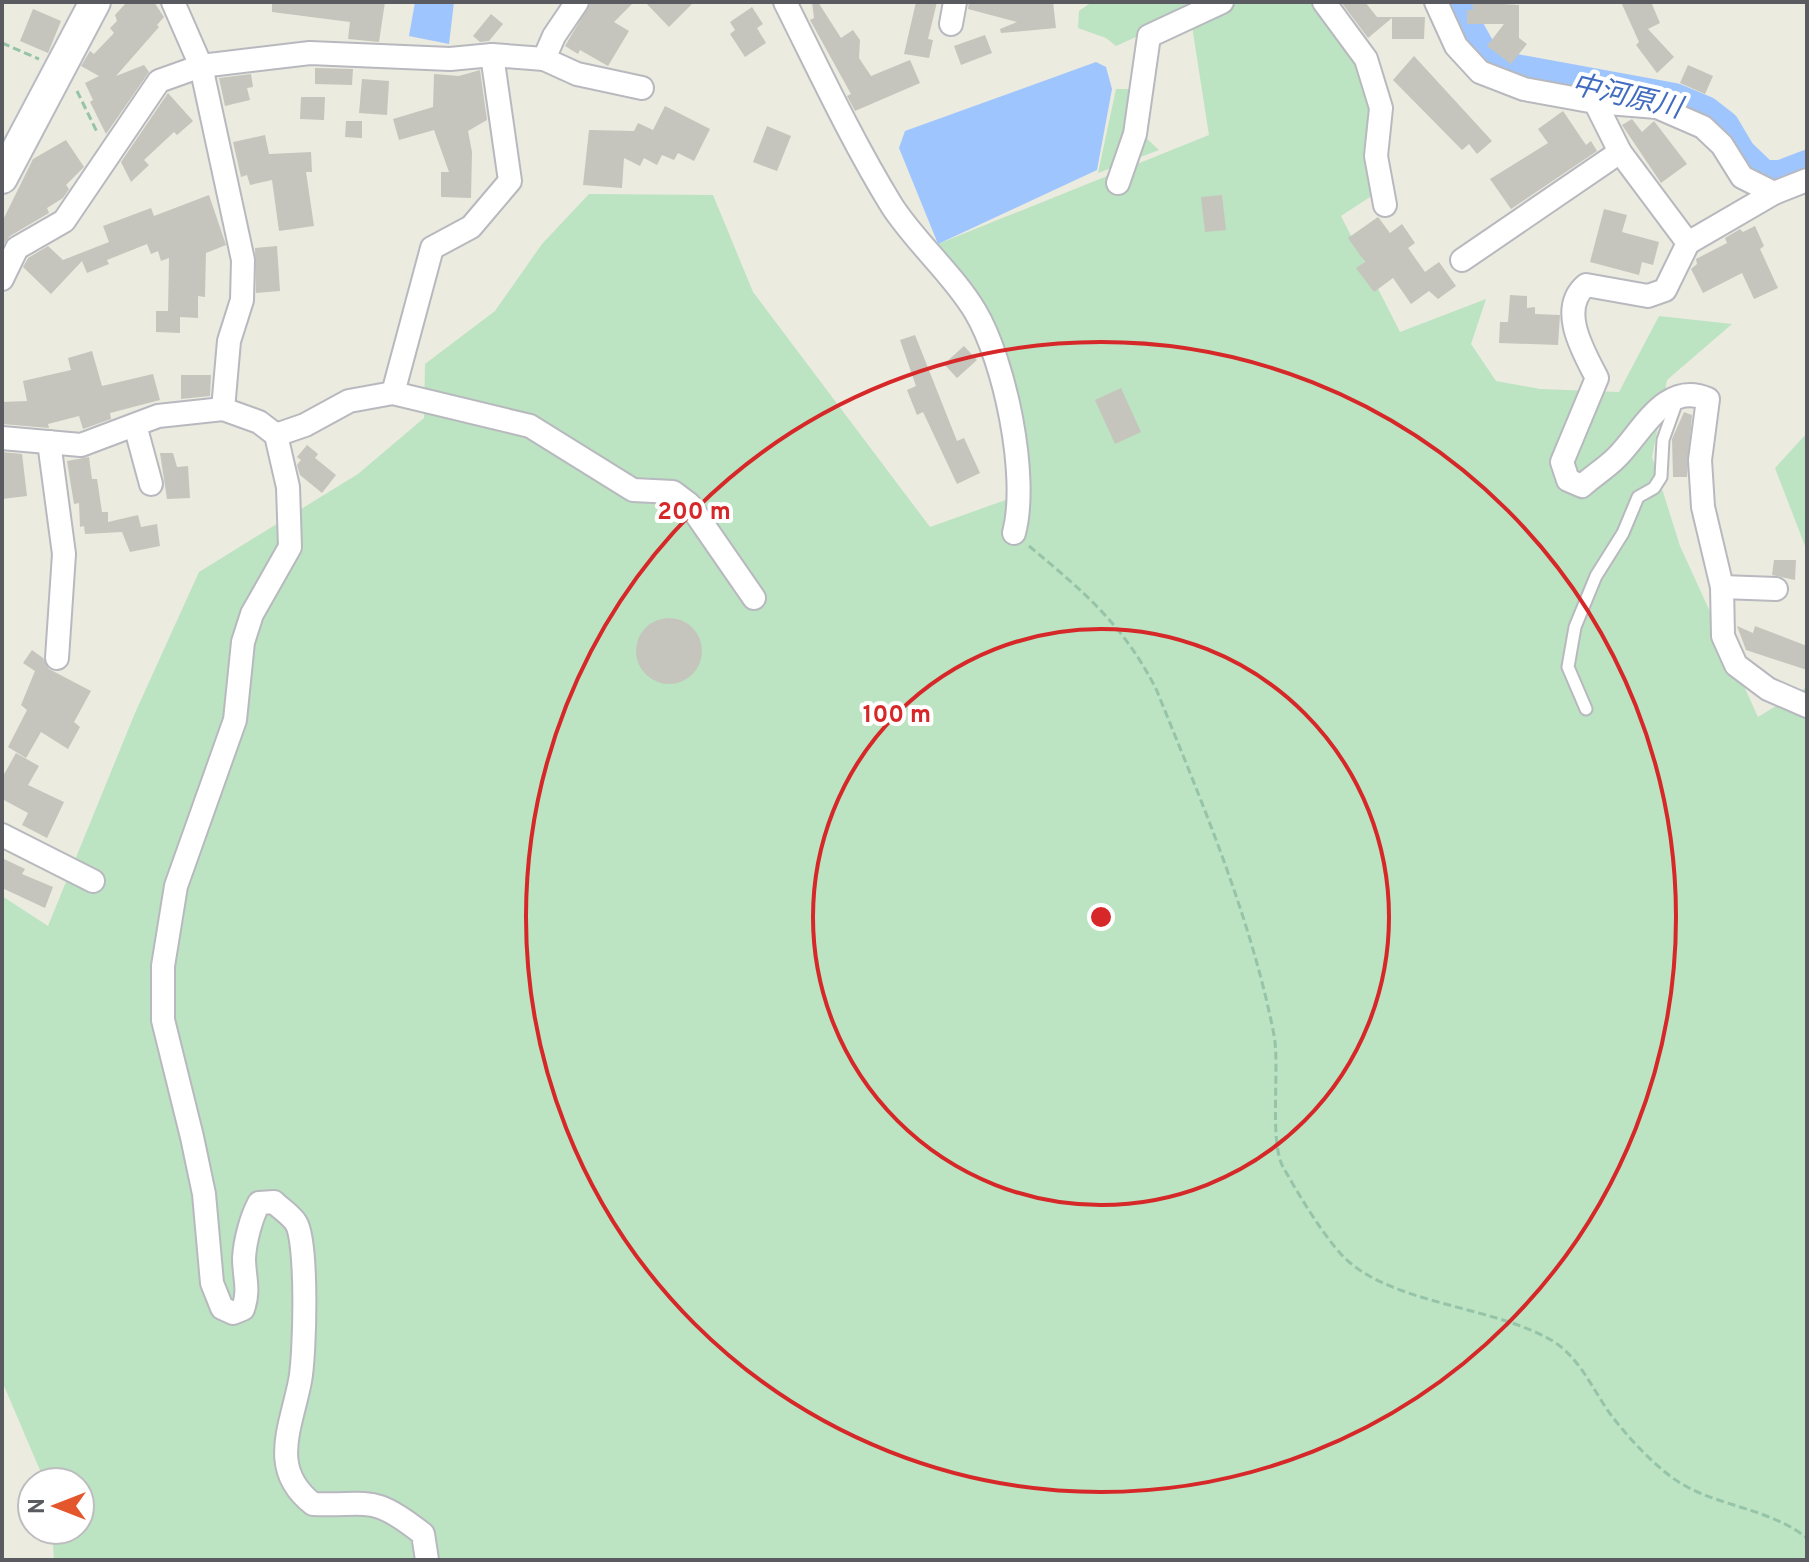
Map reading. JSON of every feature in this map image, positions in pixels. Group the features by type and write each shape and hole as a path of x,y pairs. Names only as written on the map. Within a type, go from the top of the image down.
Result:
{"street":[{"path":"2,178 95,2"},
{"path":"173,2 201,66 243,260 242,300 229,341 223,409"},
{"path":"544,59 554,36 577,2"},
{"path":"785,2 892,206 974,310 994,350 1018,463 1019,513 1014,533"},
{"path":"1118,183 1135,134 1149,36 1222,2"},
{"path":"1324,2 1366,59 1381,108 1376,156 1385,205"},
{"path":"1436,2 1456,46 1480,72 1507,84 1595,102 1657,107 1703,127 1722,145 1742,177 1774,193"},
{"path":"2,279 17,248 64,221 159,81 201,66 310,53 450,59 492,55 544,59 577,74 642,88"},
{"path":"393,393 432,248 471,227 510,181 507,139 492,55"},
{"path":"1595,102 1620,152 1688,243"},
{"path":"1462,260 1620,152"},
{"path":"1805,186 1774,193 1688,243 1665,290 1648,296 1586,285 1575,294 1572,313 1597,378 1562,462 1568,480 1582,486 1618,457 1660,407 1679,396 1698,395 1708,399 1700,460 1702,492 1722,587 1723,636 1736,665 1768,689 1807,706"},
{"path":"276,435 305,425 349,401 393,393 530,426 633,490 673,492 689,504 754,598"},
{"path":"2,438 81,445 158,416 223,409 259,422 276,435 288,487 290,547 252,614 243,642 235,720 176,886 163,966 163,1020 198,1165 212,1283 222,1308 233,1313 243,1309 248,1294 244,1257 252,1215 259,1203 274,1202 297,1225 304,1261 301,1378 286,1438 287,1467 296,1491 313,1504 364,1501 392,1510 423,1534 427,1560"},
{"path":"135,425 151,484"},
{"path":"49,442 64,554 57,658"},
{"path":"1722,587 1776,589"},
{"path":"2,835 93,881"}],"lane":[{"path":"1586,709 1568,667 1575,627 1596,576 1623,533 1638,497 1654,488 1661,477 1663,440 1679,396"}],"path":[{"path":"2,43 73,80 83,109 111,149"},
{"path":"1014,533 1114,621 1139,655 1157,691 1253,948 1274,1038 1279,1159 1341,1254 1370,1275 1413,1293 1521,1324 1555,1342 1578,1364 1636,1445 1672,1477 1718,1502 1762,1514 1807,1538"}],"green space":[{"path":"1092,2 1213,2 1116,46 1106,38 1078,28 1079,11"},
{"path":"1235,2 1311,2 1343,27 1374,85 1382,189 1341,216 1400,332 1486,299 1471,344 1496,381 1540,389 1619,392 1659,316 1732,324 1667,380 1652,457 1680,546 1758,717 1807,687 1807,1560 54,1560 53,1546 96,1546 96,1466 38,1466 2,1381 2,896 48,926 135,713 199,572 358,474 424,418 425,364 495,311 542,244 589,194 713,195 753,292 930,527 1028,492 989,339 938,244 1209,135 1192,26"},
{"path":"1116,89 1141,89 1146,138 1159,150 1098,173"},
{"path":"1807,433 1807,551 1775,468"}],"water":[{"path":"415,2 454,2 449,44 409,36"},
{"path":"1096,62 1106,67 1112,89 1097,170 938,244 899,148 905,131"}],"building":[{"path":"127,2 154,2 164,17 157,25 159,27 116,76 144,65 149,72 106,134 90,102 93,100 85,83 99,76 81,66 90,51 94,54 114,33 110,28 117,21 115,15"},
{"path":"272,2 385,2 379,42 348,39 350,22 272,12"},
{"path":"591,2 634,2 614,22 629,31 608,66 580,50 578,54 565,46"},
{"path":"645,2 694,2 669,27"},
{"path":"812,2 818,2 841,38 853,30 860,40 859,58 871,76 910,60 920,83 855,111 847,96 851,94 810,20 814,18"},
{"path":"916,2 937,2 928,39 933,40 929,58 904,54"},
{"path":"969,2 1053,2 1056,28 1001,33 1000,29 1017,22 968,9"},
{"path":"1341,2 1365,2 1377,17 1425,17 1424,39 1392,39 1392,18 1368,38"},
{"path":"1472,2 1519,5 1519,38 1527,44 1511,64 1487,46 1504,24 1467,24 1467,10 1473,10"},
{"path":"1621,2 1651,2 1660,23 1648,29 1674,57 1657,73 1636,45 1639,42"},
{"path":"752,7 763,24 757,28 766,43 745,57 730,34 735,30 730,22"},
{"path":"33,9 61,21 48,53 20,41"},
{"path":"491,14 503,24 489,41 480,42 473,36"},
{"path":"985,35 992,53 961,65 954,46"},
{"path":"1414,56 1492,141 1477,154 1469,144 1462,150 1393,80"},
{"path":"1688,65 1713,76 1705,94 1680,83"},
{"path":"315,68 353,69 352,85 315,84"},
{"path":"480,70 487,120 468,131 472,152 471,198 441,197 441,172 449,172 434,130 399,140 393,119 433,107 434,74 459,76"},
{"path":"251,74 253,87 247,88 250,100 225,106 219,78"},
{"path":"362,79 389,81 387,115 359,113"},
{"path":"168,93 193,121 177,135 174,132 144,160 149,165 131,182 121,162"},
{"path":"301,97 325,97 324,120 300,119"},
{"path":"665,106 710,129 694,161 678,153 674,160 662,155 657,165 644,158 640,166 624,158 622,188 583,185 589,130 634,131 638,123 653,130"},
{"path":"1563,111 1586,145 1591,141 1597,151 1511,209 1490,179 1548,143 1538,129"},
{"path":"1632,119 1642,132 1654,121 1687,164 1661,183 1622,125"},
{"path":"346,121 362,121 362,138 345,137"},
{"path":"767,126 791,136 777,171 753,162"},
{"path":"265,135 269,154 311,152 312,172 306,172 314,226 279,231 272,180 250,185 247,175 241,177 233,142"},
{"path":"66,140 84,167 66,185 69,189 63,198 47,208 49,213 10,236 2,246 2,222 33,159"},
{"path":"209,195 226,245 206,253 205,297 198,296 198,318 180,317 180,333 156,332 156,311 168,311 169,258 161,261 158,251 151,254 147,244 107,260 109,264 87,273 82,261 51,294 23,267 28,258 48,246 63,260 109,242 103,226 151,208 154,216"},
{"path":"1222,195 1226,230 1205,232 1201,197"},
{"path":"1604,209 1627,215 1622,232 1659,242 1653,265 1642,262 1639,275 1590,262"},
{"path":"1378,217 1390,233 1402,224 1415,243 1408,248 1425,272 1439,262 1456,286 1438,299 1429,291 1411,304 1393,278 1374,292 1356,268 1365,262 1348,238"},
{"path":"1755,226 1764,246 1760,249 1778,288 1754,299 1742,273 1703,293 1691,269 1697,264 1696,259 1727,243 1725,238 1740,229 1743,232"},
{"path":"277,246 280,291 256,293 255,248"},
{"path":"1510,295 1527,296 1527,308 1535,307 1535,314 1560,315 1558,345 1499,343 1500,322 1508,322"},
{"path":"915,335 957,441 964,438 980,473 957,484 923,412 917,415 907,390 916,386 900,340"},
{"path":"964,346 977,360 957,378 944,364"},
{"path":"92,351 102,386 153,374 160,400 110,413 111,419 83,429 79,416 48,424 49,428 2,424 2,402 27,401 23,381 71,370 68,358"},
{"path":"181,375 211,375 210,396 181,399"},
{"path":"1121,388 1141,432 1115,444 1095,400"},
{"path":"1684,412 1692,415 1687,477 1673,477 1672,439"},
{"path":"307,445 318,454 315,458 336,475 322,493 300,475 297,465 301,460 297,457"},
{"path":"2,452 22,454 27,496 2,499"},
{"path":"160,453 173,453 177,467 188,466 190,498 167,499"},
{"path":"89,457 92,479 97,479 102,512 108,512 108,522 138,515 141,527 157,524 160,546 130,552 122,532 85,534 84,526 80,527 79,503 74,504 67,461"},
{"path":"1774,560 1796,560 1795,580 1772,575"},
{"path":"669,618 682,620 697,633 702,651 700,664 687,679 669,684 656,682 641,669 636,651 638,638 651,623"},
{"path":"1737,626 1753,633 1755,626 1807,646 1807,670 1746,650"},
{"path":"32,650 43,658 49,669 91,691 74,722 80,727 68,749 41,732 26,758 8,747 27,710 21,705 35,671 23,663"},
{"path":"16,753 39,766 28,785 64,802 47,838 22,825 28,813 2,799 2,778"},
{"path":"2,858 25,869 22,874 53,887 45,908 2,888"}],"waterway":[{"name":"中河原川","path":"1452,2 1481,54 1499,68 1674,100 1705,113 1723,127 1739,154 1763,177 1781,177 1807,167"}]}
